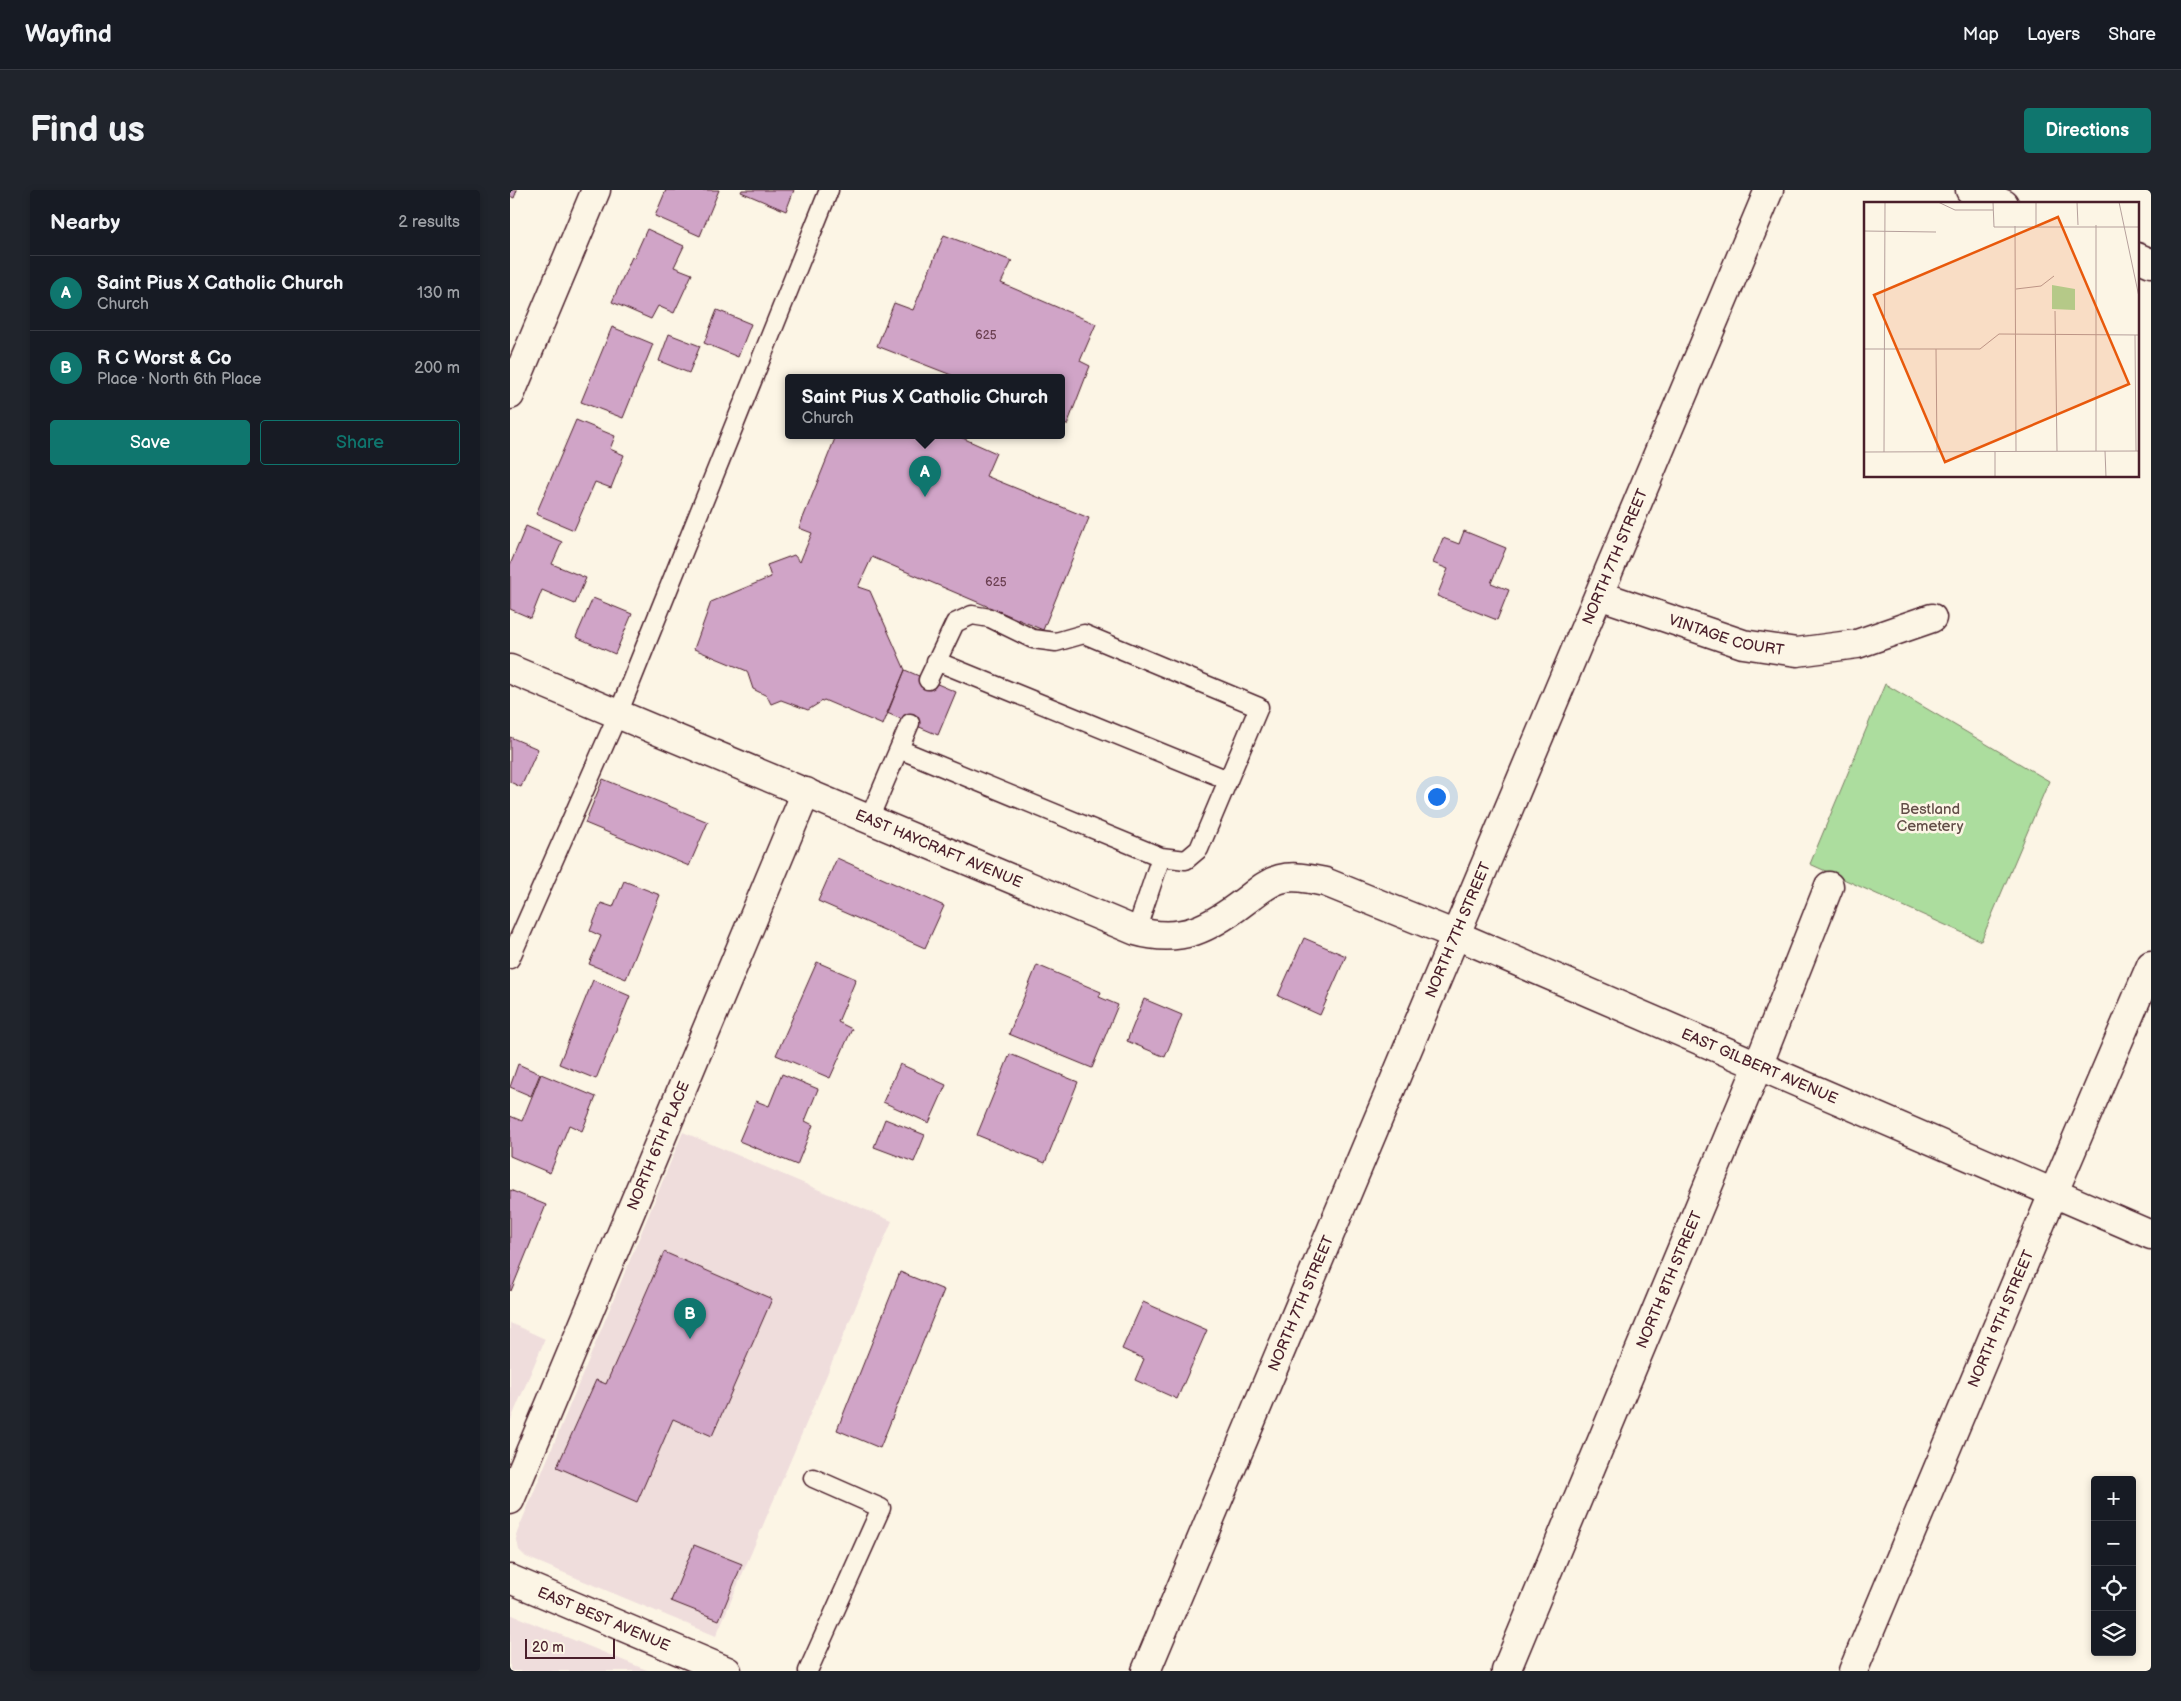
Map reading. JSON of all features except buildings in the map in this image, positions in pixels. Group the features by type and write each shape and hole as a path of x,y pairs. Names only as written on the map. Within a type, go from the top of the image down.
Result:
{"street":[{"path":"510,395 596,190"},
{"name":"NORTH 7TH STREET","path":"1146,1671 1769,190"},
{"path":"1970,190 1999,202"},
{"path":"2138,257 2151,263"},
{"name":"VINTAGE COURT","path":"1599,595 1743,644 1797,652 1856,644 1932,618"},
{"name":"EAST HAYCRAFT AVENUE","path":"510,669 1136,931 1150,935 1176,935 1198,932 1219,921 1266,885 1281,879 1310,878 1368,899"},
{"name":"NORTH 6TH PLACE","path":"510,1500 806,792"},
{"name":"NORTH 8TH STREET","path":"1506,1671 1758,1066 1829,886"},
{"name":"EAST GILBERT AVENUE","path":"1368,899 1456,935 2151,1236"},
{"name":"NORTH 9TH STREET","path":"1853,1671 2151,965"},
{"name":"EAST BEST AVENUE","path":"510,1579 727,1671"}],"lane":[{"path":"510,959 618,714 829,190"},
{"path":"899,749 1160,857 1186,860 1199,849 1259,707 1084,634 1056,642 1033,639 990,618 972,615 955,624 928,680"},
{"path":"936,661 1228,780"},
{"path":"869,819 910,723"},
{"path":"1136,931 1160,857"},
{"path":"808,1671 882,1508 813,1478"}],"shaded area":[{"path":"683,1132 892,1221 716,1636 526,1557 519,1550 516,1535"},
{"path":"510,1323 545,1339 510,1422"},
{"path":"510,1614 649,1671 510,1671"}],"green space":[{"name":"Bestland Cemetery","path":"1885,684 2049,781 1981,941 1810,864"}],"place":[{"name":"Saint Pius X Catholic Church","path":"925,497"},
{"name":"R C Worst & Co","path":"690,1339"}]}
